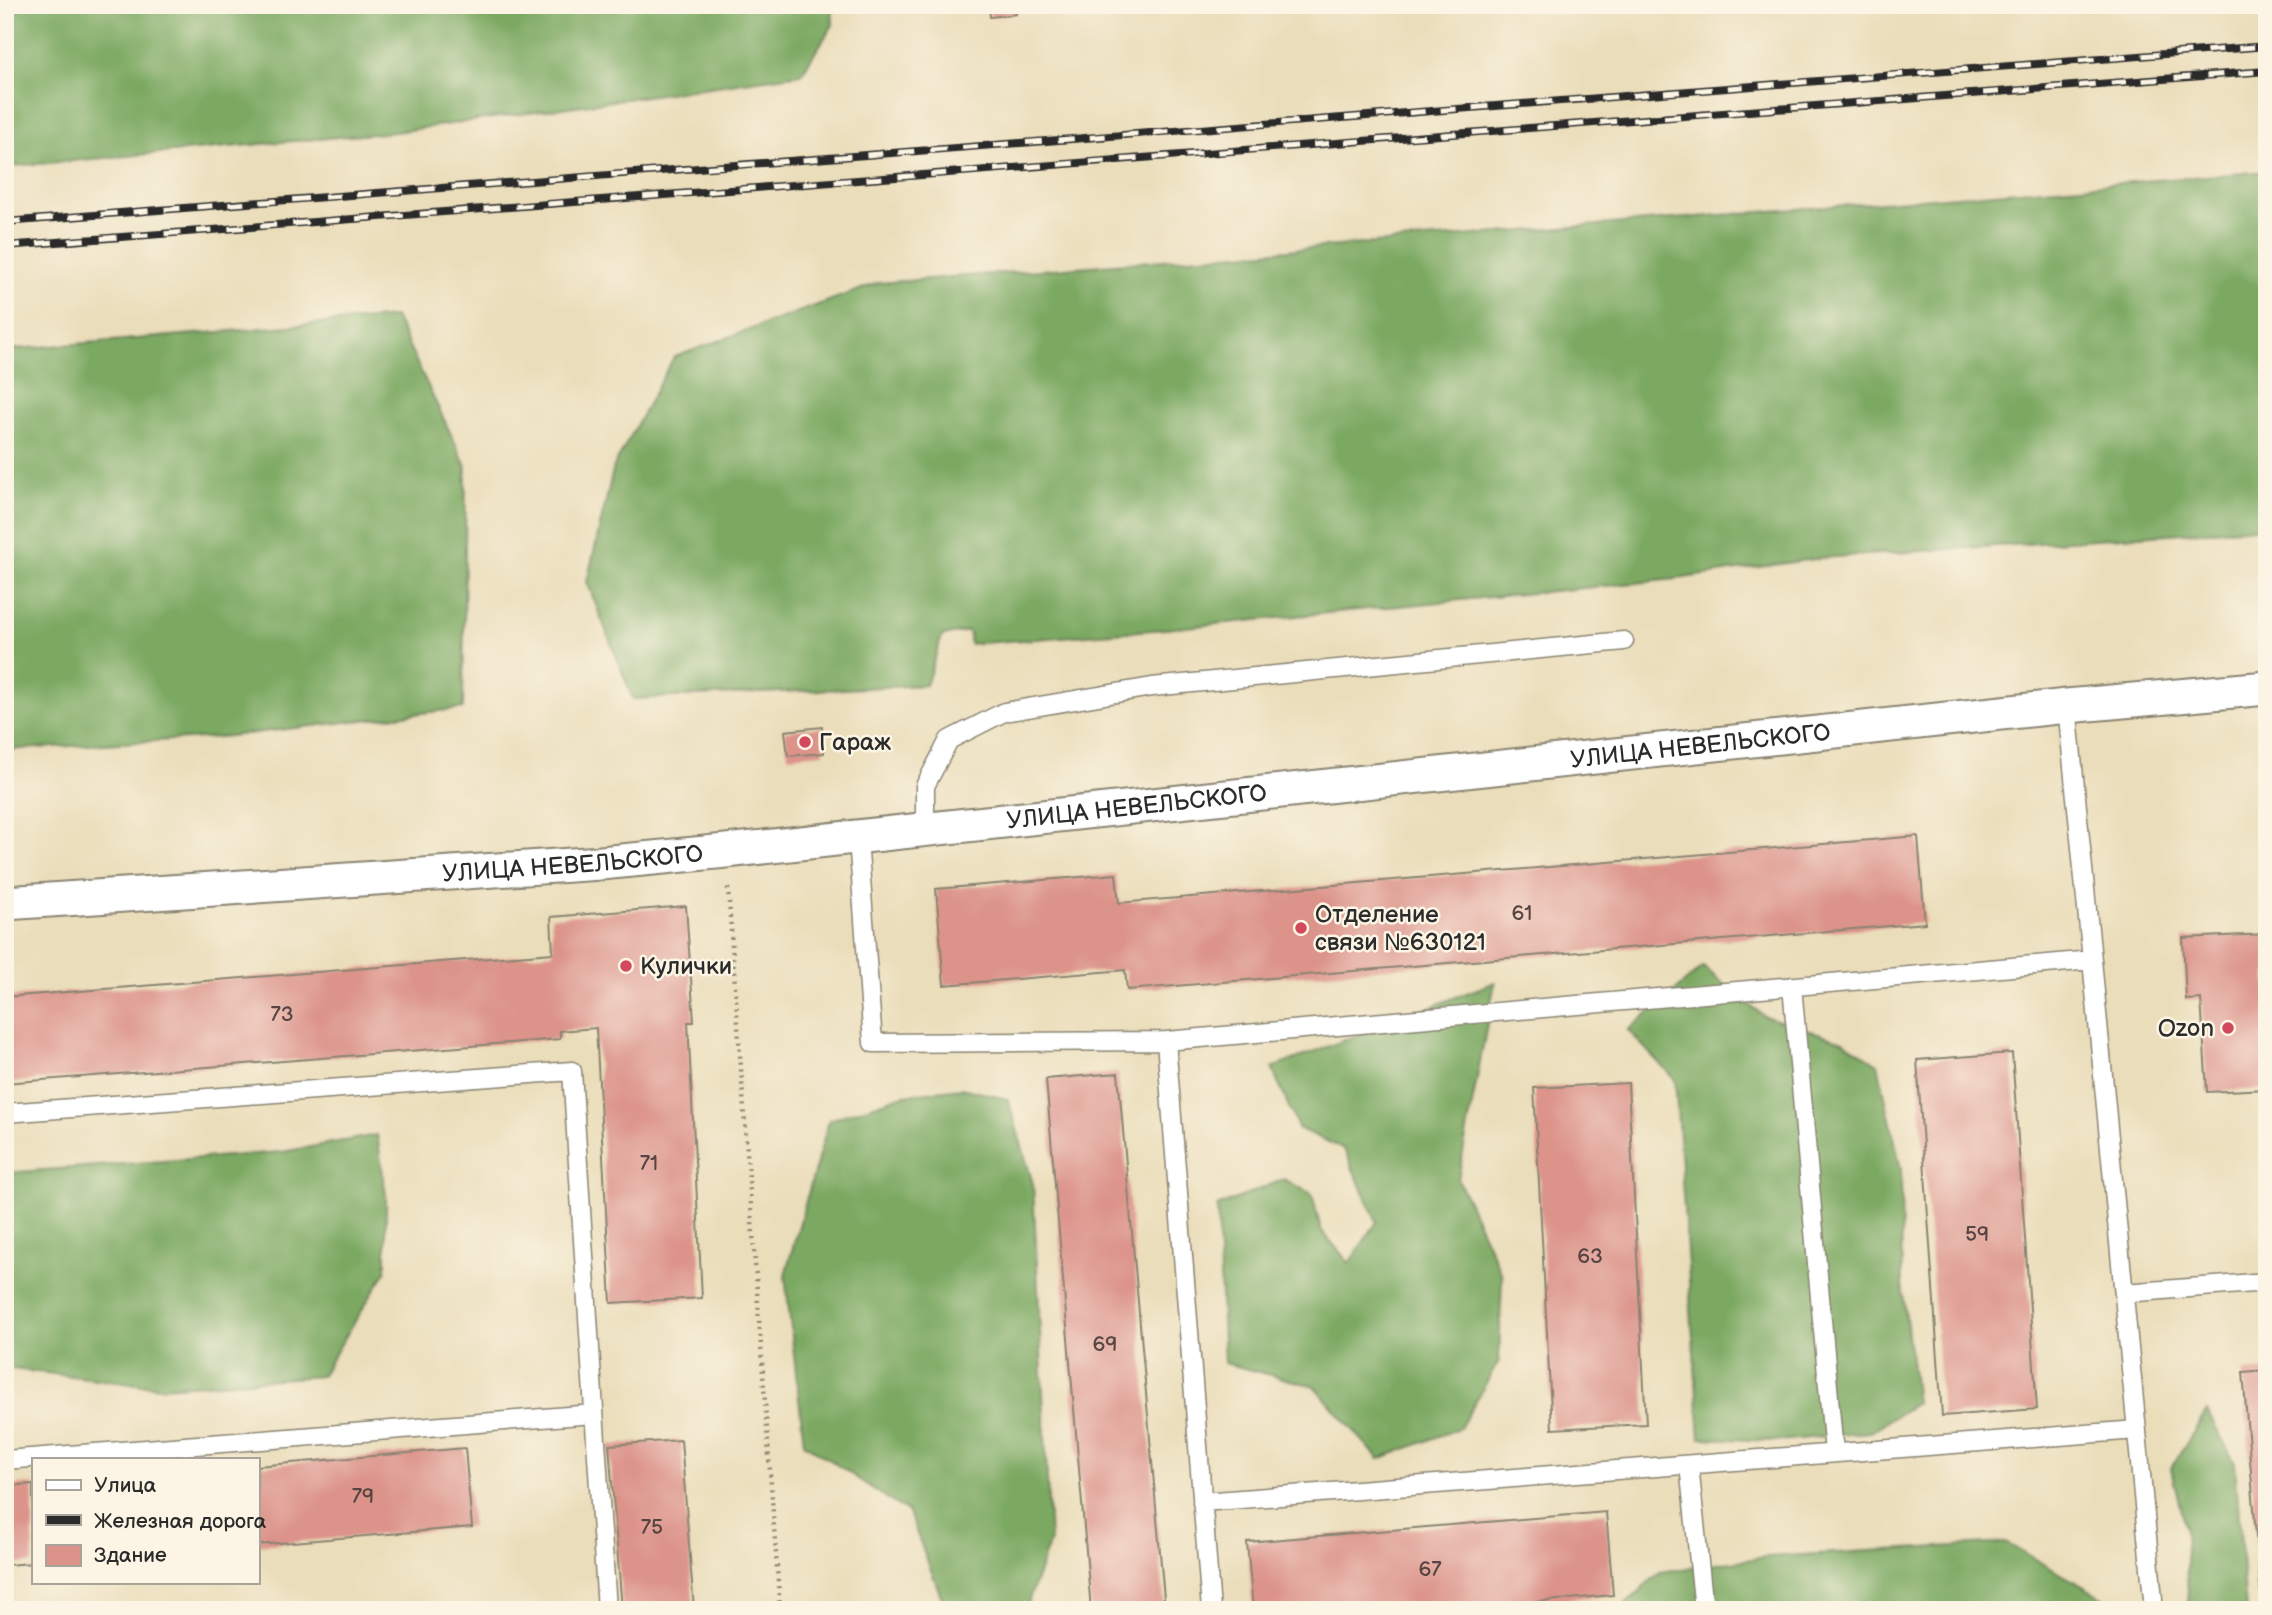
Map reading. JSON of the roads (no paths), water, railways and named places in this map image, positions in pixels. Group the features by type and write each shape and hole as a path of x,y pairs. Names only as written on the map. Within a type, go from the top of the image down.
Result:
{"street":[{"name":"УЛИЦА НЕВЕЛЬСКОГО","path":"5,903 601,863 925,831 2067,706 2267,688"}],"lane":[{"path":"925,831 925,786 949,740 1004,712 1152,687 1624,641"},
{"path":"2067,706 2154,1610"},
{"path":"858,838 873,1043 1166,1041 2092,960"},
{"path":"1792,986 1834,1453"},
{"path":"1166,1041 1210,1610"},
{"path":"5,1113 572,1070 607,1610"},
{"path":"2124,1293 2267,1282"},
{"path":"5,1460 594,1414"},
{"path":"1202,1502 2137,1430"},
{"path":"1689,1465 1704,1610"}],"railway":[{"path":"5,222 2267,46"},
{"path":"5,246 2267,71"}],"place":[{"name":"Гараж","path":"805,742"},
{"name":"Отделение связи №630121","path":"1301,928"},
{"name":"Кулички","path":"626,966"},
{"name":"Ozon","path":"2228,1028"}]}
